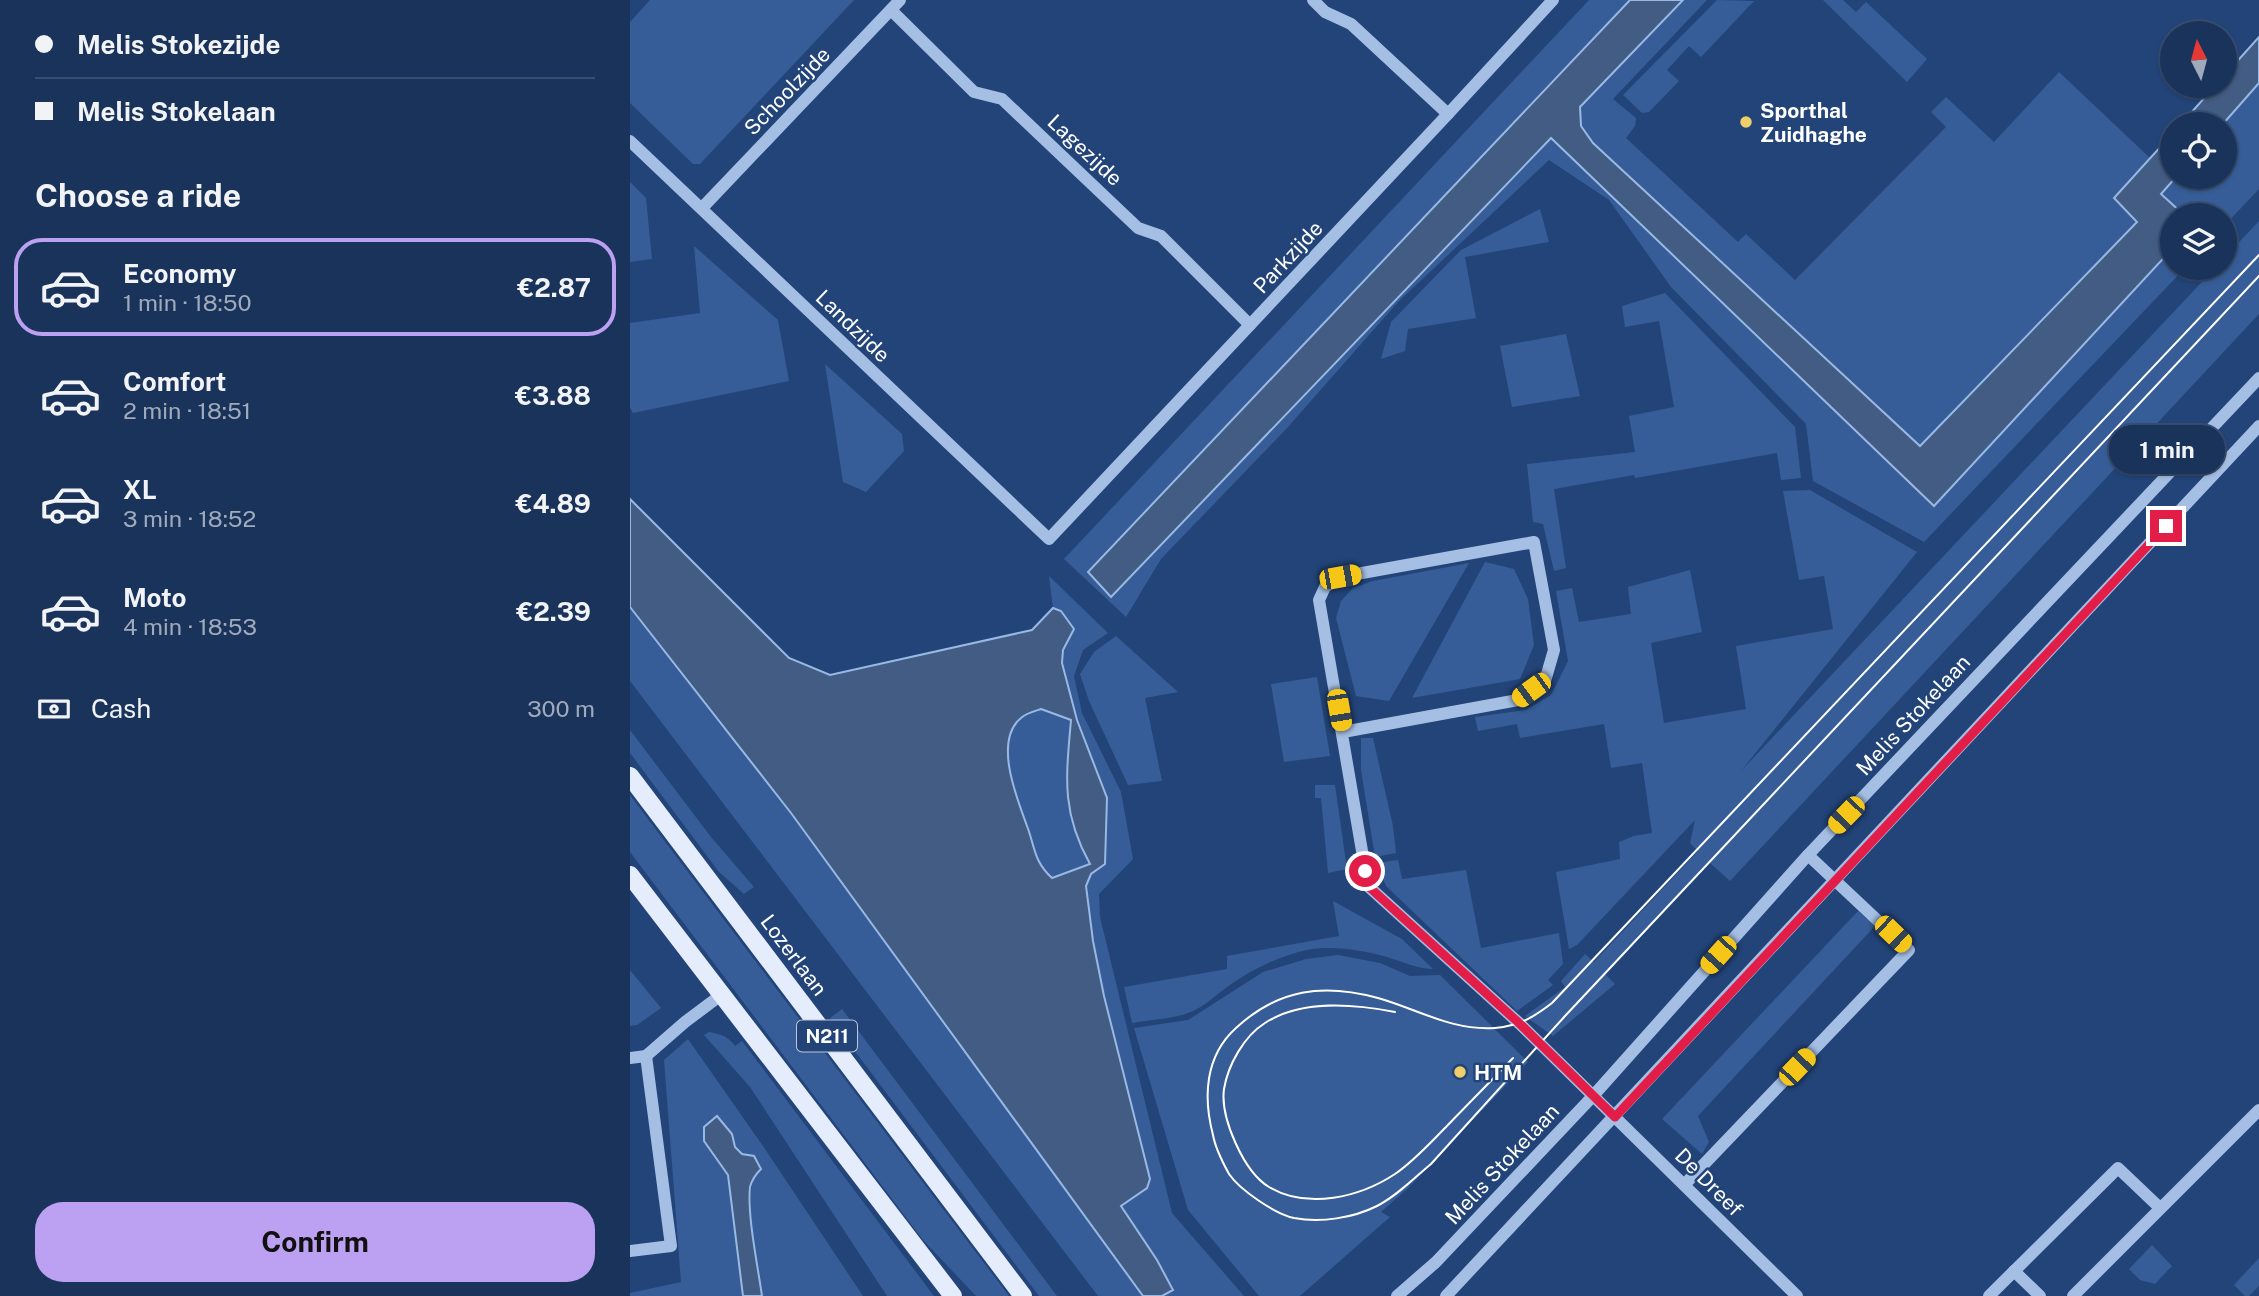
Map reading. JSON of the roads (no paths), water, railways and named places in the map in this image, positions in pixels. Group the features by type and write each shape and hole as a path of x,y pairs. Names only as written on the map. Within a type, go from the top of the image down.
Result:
{"main road":[{"name":"Lozerlaan","path":"630,776 1023,1296"},
{"name":"N211","path":"630,875 953,1296"}],"street":[{"path":"1313,0 1325,12 1351,24 1448,114"},
{"name":"Parkzijde","path":"1049,539 1553,0"},
{"name":"Schoolzijde","path":"702,208 895,5"},
{"name":"Lagezijde","path":"895,5 974,92 1002,99 1138,228 1161,236 1250,325"},
{"name":"Landzijde","path":"630,141 1049,539"},
{"name":"Melis Stokelaan","path":"1397,1296 1436,1262 1593,1096 1808,855 2259,378"},
{"path":"1446,1296 2259,426"},
{"name":"De Dreef","path":"1343,732 1518,700 1545,681 1554,650 1534,542 1340,577 1325,587 1319,600 1368,886 1520,1024 1797,1296"},
{"path":"1685,1184 1909,950 1808,855"},
{"path":"630,1058 646,1056 685,1021 722,995"},
{"path":"630,1251 671,1246 646,1056"},
{"path":"2073,1296 2259,1110"},
{"path":"1989,1296 2118,1168 2160,1208"},
{"path":"2014,1271 2040,1296"}],"tram line":[{"path":"2259,255 1552,1003 1519,1023 1504,1027 1479,1028 1449,1023 1358,993 1320,991 1285,997 1252,1015 1236,1028 1226,1039 1212,1064 1208,1092 1214,1140 1224,1165 1234,1180 1258,1200 1286,1216 1326,1220 1358,1214 1377,1206 1431,1164 1565,1016 2259,276"},
{"path":"1395,1012 1346,1006 1295,1010 1265,1023 1244,1043 1226,1080 1226,1114 1243,1157 1260,1180 1269,1187 1284,1194 1317,1199 1350,1194 1381,1182 1415,1158 1513,1058"}],"place":[{"name":"Sporthal Zuidhaghe","path":"1746,122"},
{"name":"HTM","path":"1460,1072"}]}
